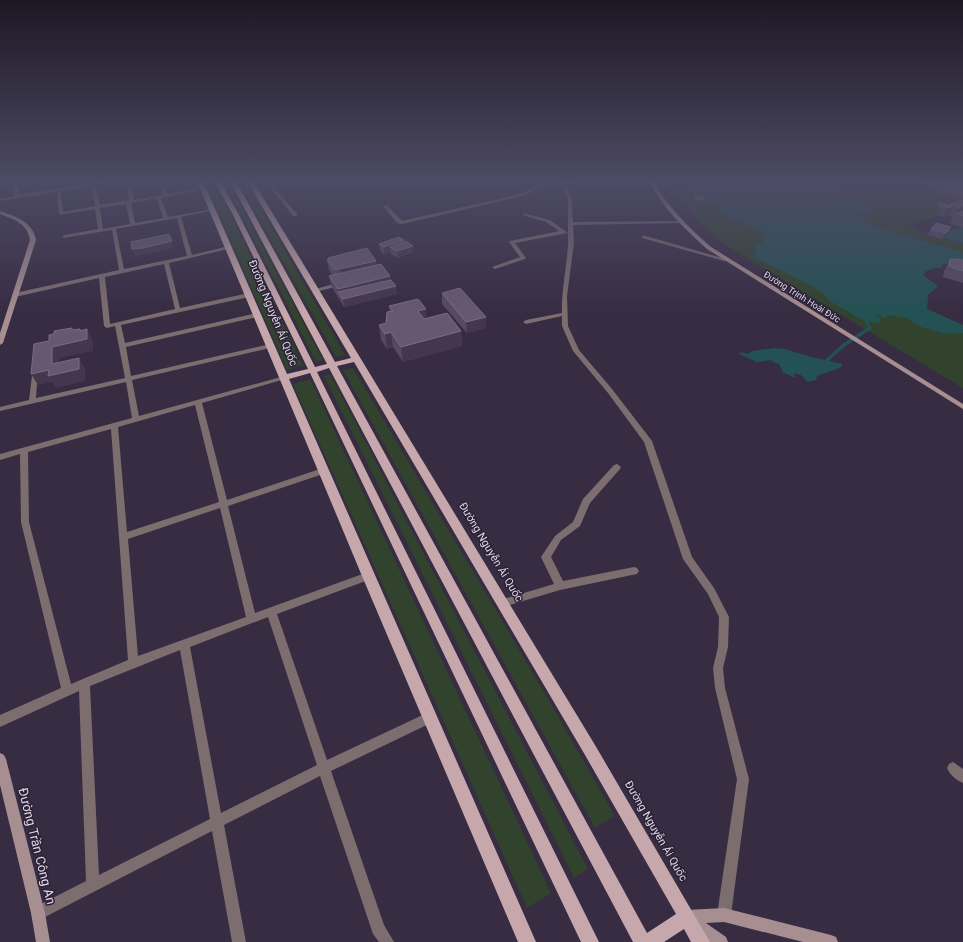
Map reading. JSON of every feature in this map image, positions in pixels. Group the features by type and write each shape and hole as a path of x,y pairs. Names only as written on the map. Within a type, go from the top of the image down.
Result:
{"main road":[{"name":"Đường Nguyễn Ái Quốc","path":"220,225 256,315 527,942"},
{"name":"Đường Nguyễn Ái Quốc","path":"241,225 313,370 590,942"},
{"name":"Đường Nguyễn Ái Quốc","path":"257,225 642,942"},
{"name":"Đường Nguyễn Ái Quốc","path":"276,225 355,359 503,603 701,942"},
{"path":"283,378 355,359"},
{"path":"648,942 687,918"}],"street":[{"path":"0,342 33,244 33,235 26,225"},
{"path":"101,225 102,231"},
{"path":"65,237 133,225"},
{"path":"181,225 190,256"},
{"path":"553,225 562,232 570,234"},
{"path":"570,225 564,296 565,326 576,350 610,391 648,441 688,559 711,591 724,617 723,647 718,668 720,688 743,779 724,915"},
{"name":"Đường Trịnh Hoài Đức","path":"684,225 695,237 726,260 963,407"},
{"path":"114,229 122,272"},
{"path":"495,267 523,258 512,242 562,232"},
{"path":"644,237 726,260"},
{"path":"15,295 229,248"},
{"path":"166,262 178,311"},
{"path":"102,276 105,324 107,326 249,295"},
{"path":"315,290 345,283"},
{"path":"526,322 565,314"},
{"path":"122,346 256,315"},
{"path":"118,324 136,419"},
{"path":"0,409 270,346"},
{"path":"32,402 35,364"},
{"path":"0,457 283,378"},
{"path":"198,402 252,619"},
{"path":"114,425 133,663"},
{"path":"24,450 24,522 67,691"},
{"path":"560,586 546,557 558,538 576,524 586,500 617,467"},
{"path":"123,537 323,471"},
{"path":"503,603 560,586 634,571"},
{"path":"0,721 84,683 133,663 368,576"},
{"path":"271,612 378,929 387,942"},
{"path":"184,644 239,942"},
{"path":"84,683 93,886"},
{"path":"38,913 324,768 429,718"},
{"name":"Đường Trần Công An","path":"0,758 2,778 38,913 43,942"},
{"path":"953,768 963,777"},
{"path":"687,918 724,915 831,942"},
{"path":"687,918 721,942"}],"shaded area":[{"path":"224,225 235,225 303,365 287,370"},
{"path":"246,225 251,225 323,360 316,362"},
{"path":"262,225 270,225 345,355 336,357"},
{"path":"702,225 909,225 926,235 963,243 963,261 943,264 942,267 928,270 923,275 938,286 928,295 927,309 963,325 963,388 725,245"},
{"path":"746,225 874,225 891,233 914,238 963,253 963,261 943,264 942,267 928,270 923,275 938,286 928,295 927,309 963,325 963,333 946,334 921,327 907,318 888,315 885,318 876,315 881,320 879,323 862,320 828,300 823,293 799,279 754,257 752,255 756,254 754,245 764,241 764,232"},
{"path":"963,228 963,243 944,238 948,231"},
{"path":"774,348 785,349 811,357 843,364 840,368 817,376 816,380 808,382 801,375 794,373 795,378 783,372 779,364 772,362 772,360 757,362 739,354 741,352 748,354 752,351"},
{"path":"353,368 543,690 615,816 595,828 343,370"},
{"path":"330,374 588,869 574,878 324,376"},
{"path":"310,379 551,893 527,908 293,384"}],"building":[{"path":"934,225 951,227 946,233 931,229"},
{"path":"169,234 172,241 132,249 131,242"},
{"path":"399,237 404,240 384,247 379,244"},
{"path":"406,241 413,246 397,251 390,247"},
{"path":"367,248 376,261 334,269 327,260 329,259 328,258"},
{"path":"950,260 963,260 963,271 949,266"},
{"path":"381,264 390,276 338,289 329,276"},
{"path":"391,280 396,286 343,299 338,292"},
{"path":"460,288 486,317 466,322 442,293"},
{"path":"418,299 426,309 418,311 424,319 447,313 461,331 401,347 391,332 385,334 379,325 386,323 387,312 393,311 389,306"},
{"path":"72,328 72,330 80,329 80,331 87,329 87,339 52,347 52,364 79,358 79,369 48,376 49,370 31,374 34,344 49,341 49,335 54,334 54,331"}],"waterway":[{"path":"826,361 844,345 870,328 866,321"}]}
